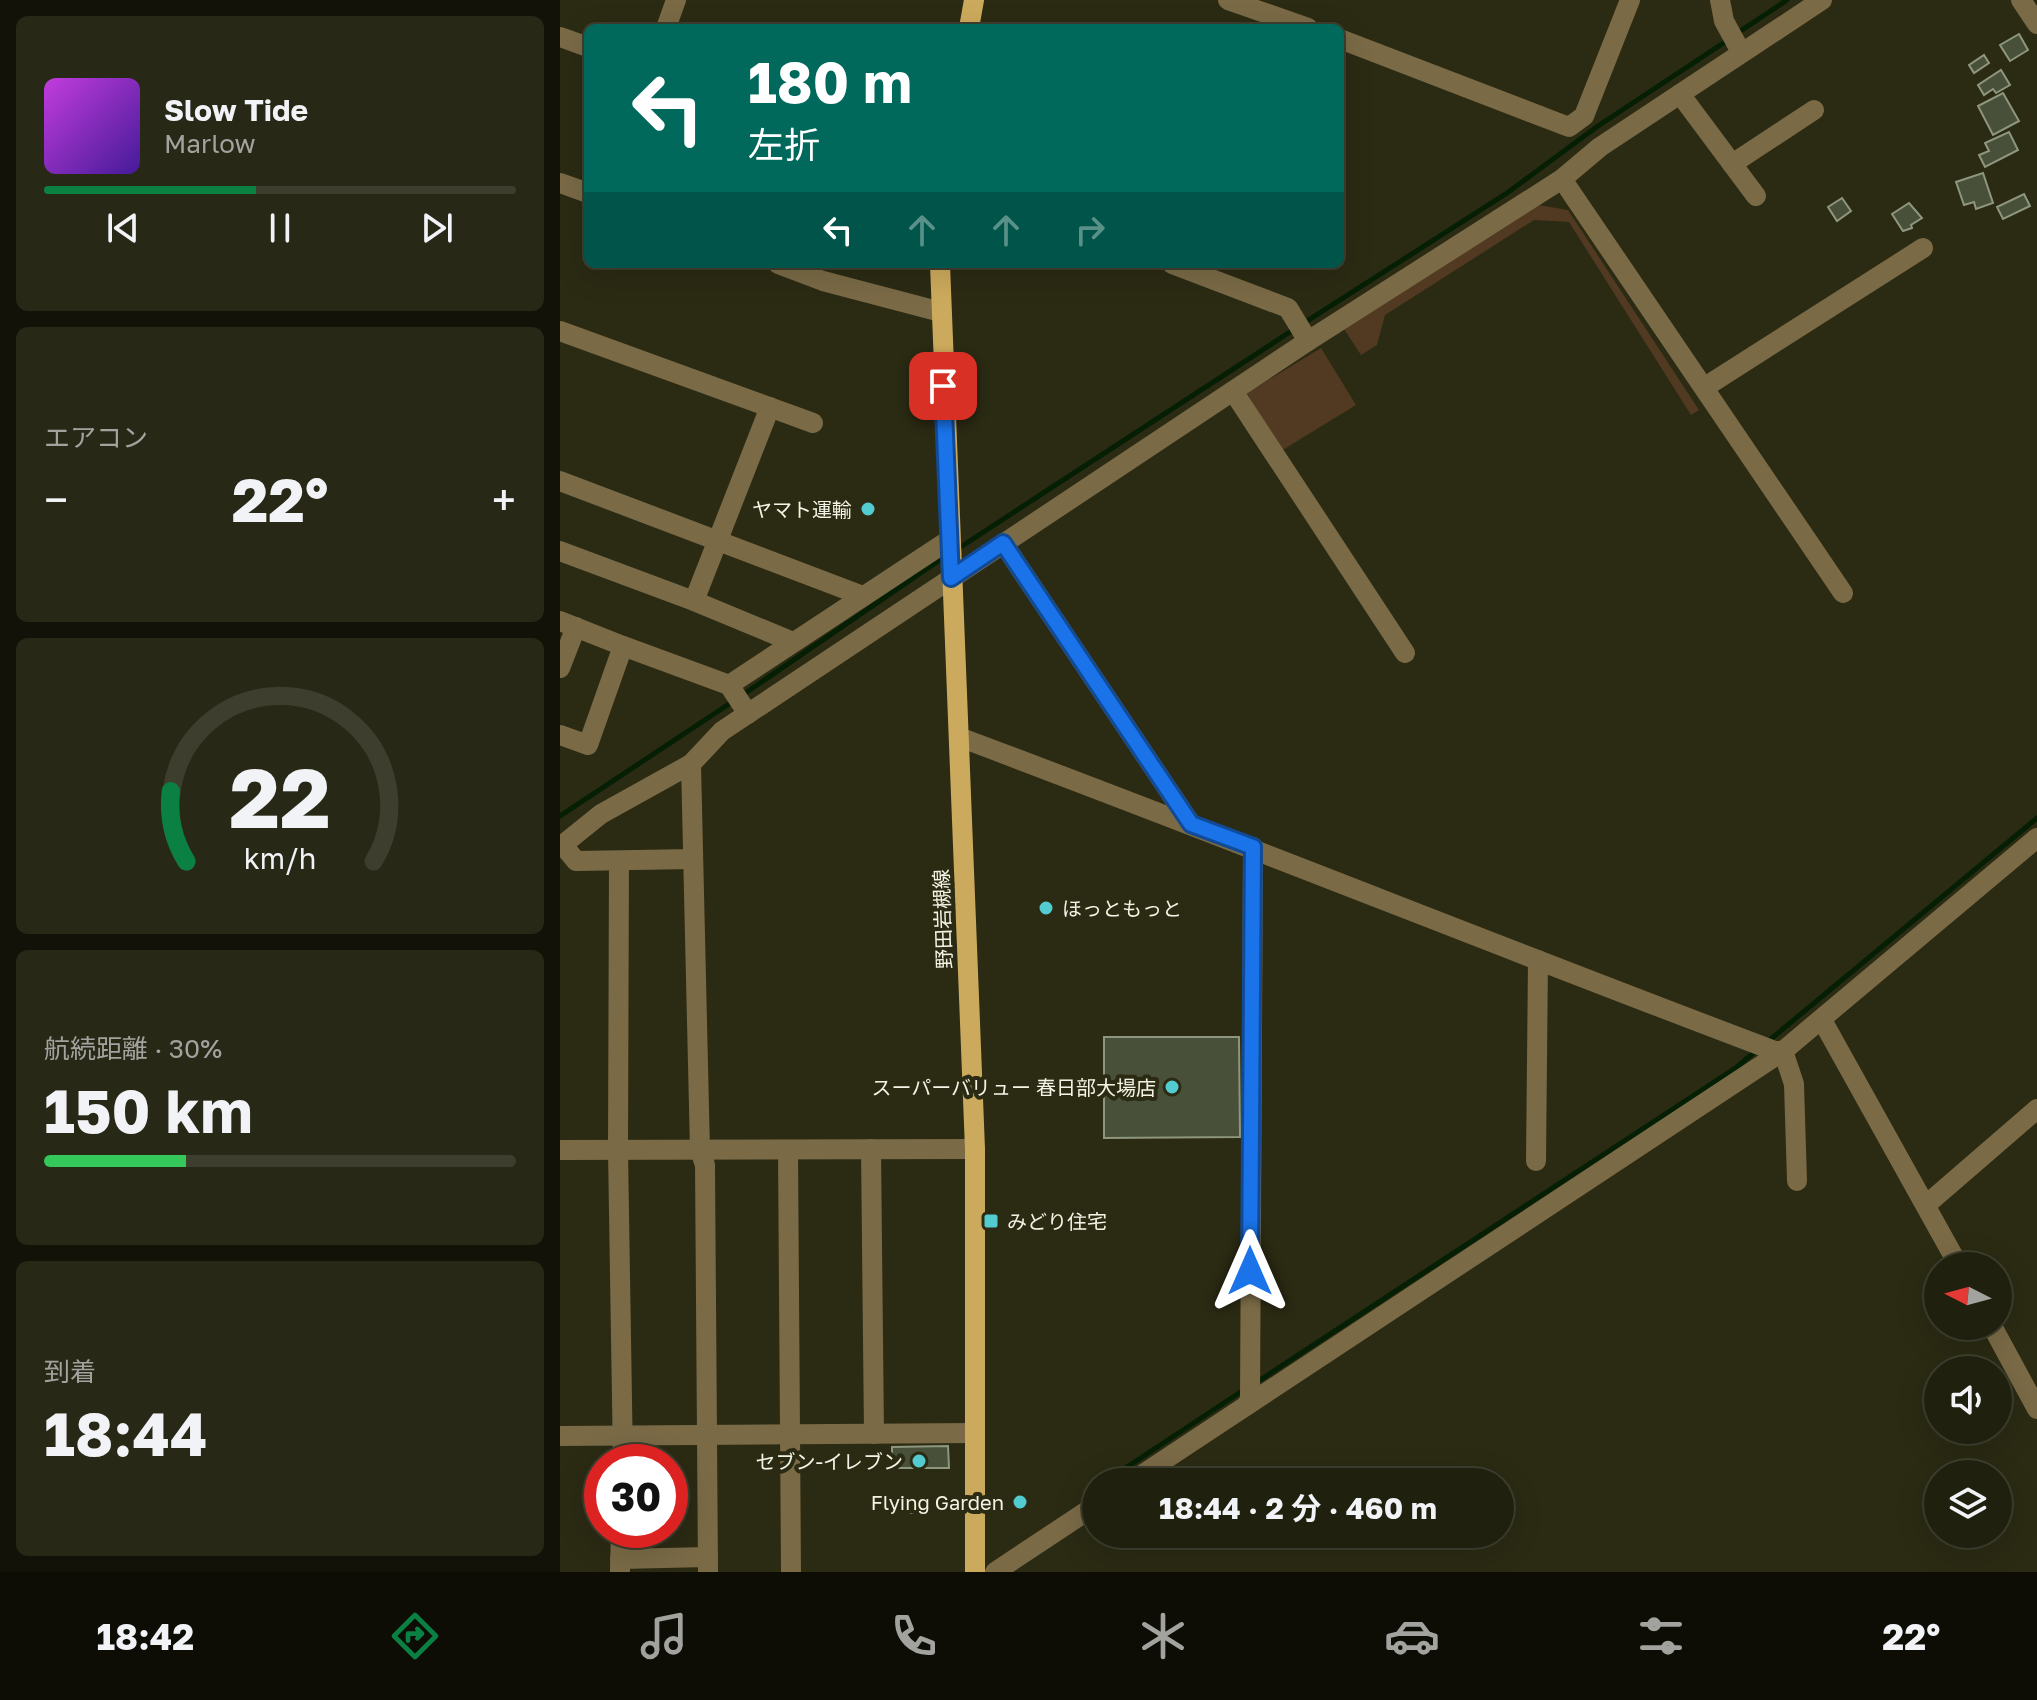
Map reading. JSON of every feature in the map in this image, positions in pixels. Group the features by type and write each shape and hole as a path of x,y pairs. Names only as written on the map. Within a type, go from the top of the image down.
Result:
{"main road":[{"path":"970,24 974,0"},
{"name":"野田岩槻線","path":"940,268 975,1149 975,1572"}],"street":[{"path":"667,24 676,0"},
{"path":"1228,0 1297,24"},
{"path":"1344,41 1569,127 1584,116 1630,0"},
{"path":"1720,0 1724,21 1741,52"},
{"path":"693,859 576,861 562,846 601,814 691,764 722,731 1308,341 1562,179 1600,147 1822,0"},
{"path":"2021,0 2037,24"},
{"path":"560,37 584,46"},
{"path":"1680,94 1756,196"},
{"path":"1732,164 1814,110"},
{"path":"1562,179 1843,593"},
{"path":"560,183 584,192"},
{"path":"1705,387 1923,248"},
{"path":"789,268 823,281 941,312"},
{"path":"1183,268 1288,308 1308,341"},
{"path":"560,331 813,423"},
{"path":"1233,391 1405,653"},
{"path":"694,601 770,407"},
{"path":"560,481 863,596"},
{"path":"729,685 949,540"},
{"path":"1003,543 1191,824"},
{"path":"560,551 793,642"},
{"path":"560,668 568,624 729,685 748,714"},
{"path":"560,735 588,745 623,646"},
{"path":"959,737 1253,847 1779,1051 1794,1084 1797,1181"},
{"path":"620,1565 708,1565 705,1165 700,1150 691,764"},
{"path":"1151,1468 1779,1051 1822,1020 2037,838"},
{"path":"1248,1402 1253,847"},
{"path":"619,861 618,1150 623,1444"},
{"path":"1536,1161 1538,960"},
{"path":"1822,1020 1951,1252"},
{"path":"1926,1205 2037,1109"},
{"path":"871,1149 874,1434"},
{"path":"560,1150 975,1149"},
{"path":"788,1150 791,1572"},
{"path":"2000,1340 2037,1409"},
{"path":"560,1436 975,1433"},
{"path":"995,1572 1082,1514"}],"shaded area":[{"path":"1532,204 1568,210 1699,410 1691,415 1569,222 1534,220 1385,315 1377,345 1361,355 1342,326"},
{"path":"1321,348 1356,405 1281,451 1247,393"}],"building":[{"path":"2019,34 2028,50 2010,61 2000,45"},
{"path":"1984,55 1989,63 1974,73 1969,65"},
{"path":"2001,70 2010,85 1996,93 1993,89 1984,95 1978,85"},
{"path":"2003,93 2019,121 1993,135 1978,106"},
{"path":"2009,132 2018,150 1985,167 1979,155 1989,151 1985,143"},
{"path":"1983,173 1993,203 1976,209 1974,202 1964,205 1956,182"},
{"path":"2024,194 2030,206 2003,219 1997,207"},
{"path":"1842,198 1851,211 1837,221 1828,207"},
{"path":"1909,203 1922,218 1911,225 1912,228 1903,231 1892,214"},
{"name":"スーパーバリュー 春日部大場店","path":"1104,1037 1239,1037 1240,1137 1104,1138"},
{"path":"948,1446 949,1468 892,1468 892,1447"},
{"path":"907,1501 928,1502 928,1513 907,1513"}],"waterway":[{"path":"1736,34 1787,0"},
{"path":"1304,323 1507,193 1598,126 1728,40"},
{"path":"956,550 1296,328"},
{"path":"741,696 947,555"},
{"path":"560,816 732,702"},
{"path":"1766,1043 2037,818"},
{"path":"1257,1382 1737,1067 1758,1049"},
{"path":"1126,1468 1245,1389"}],"place":[{"name":"ヤマト運輸","path":"868,509"},
{"name":"ほっともっと","path":"1046,908"},
{"name":"スーパーバリュー 春日部大場店","path":"1172,1087"},
{"name":"みどり住宅","path":"991,1221"},
{"name":"セブン-イレブン","path":"919,1461"},
{"name":"Flying Garden","path":"1020,1502"}],"route":[{"path":"943,386 951,578 1003,543 1191,824 1253,847 1250,1271"}]}
